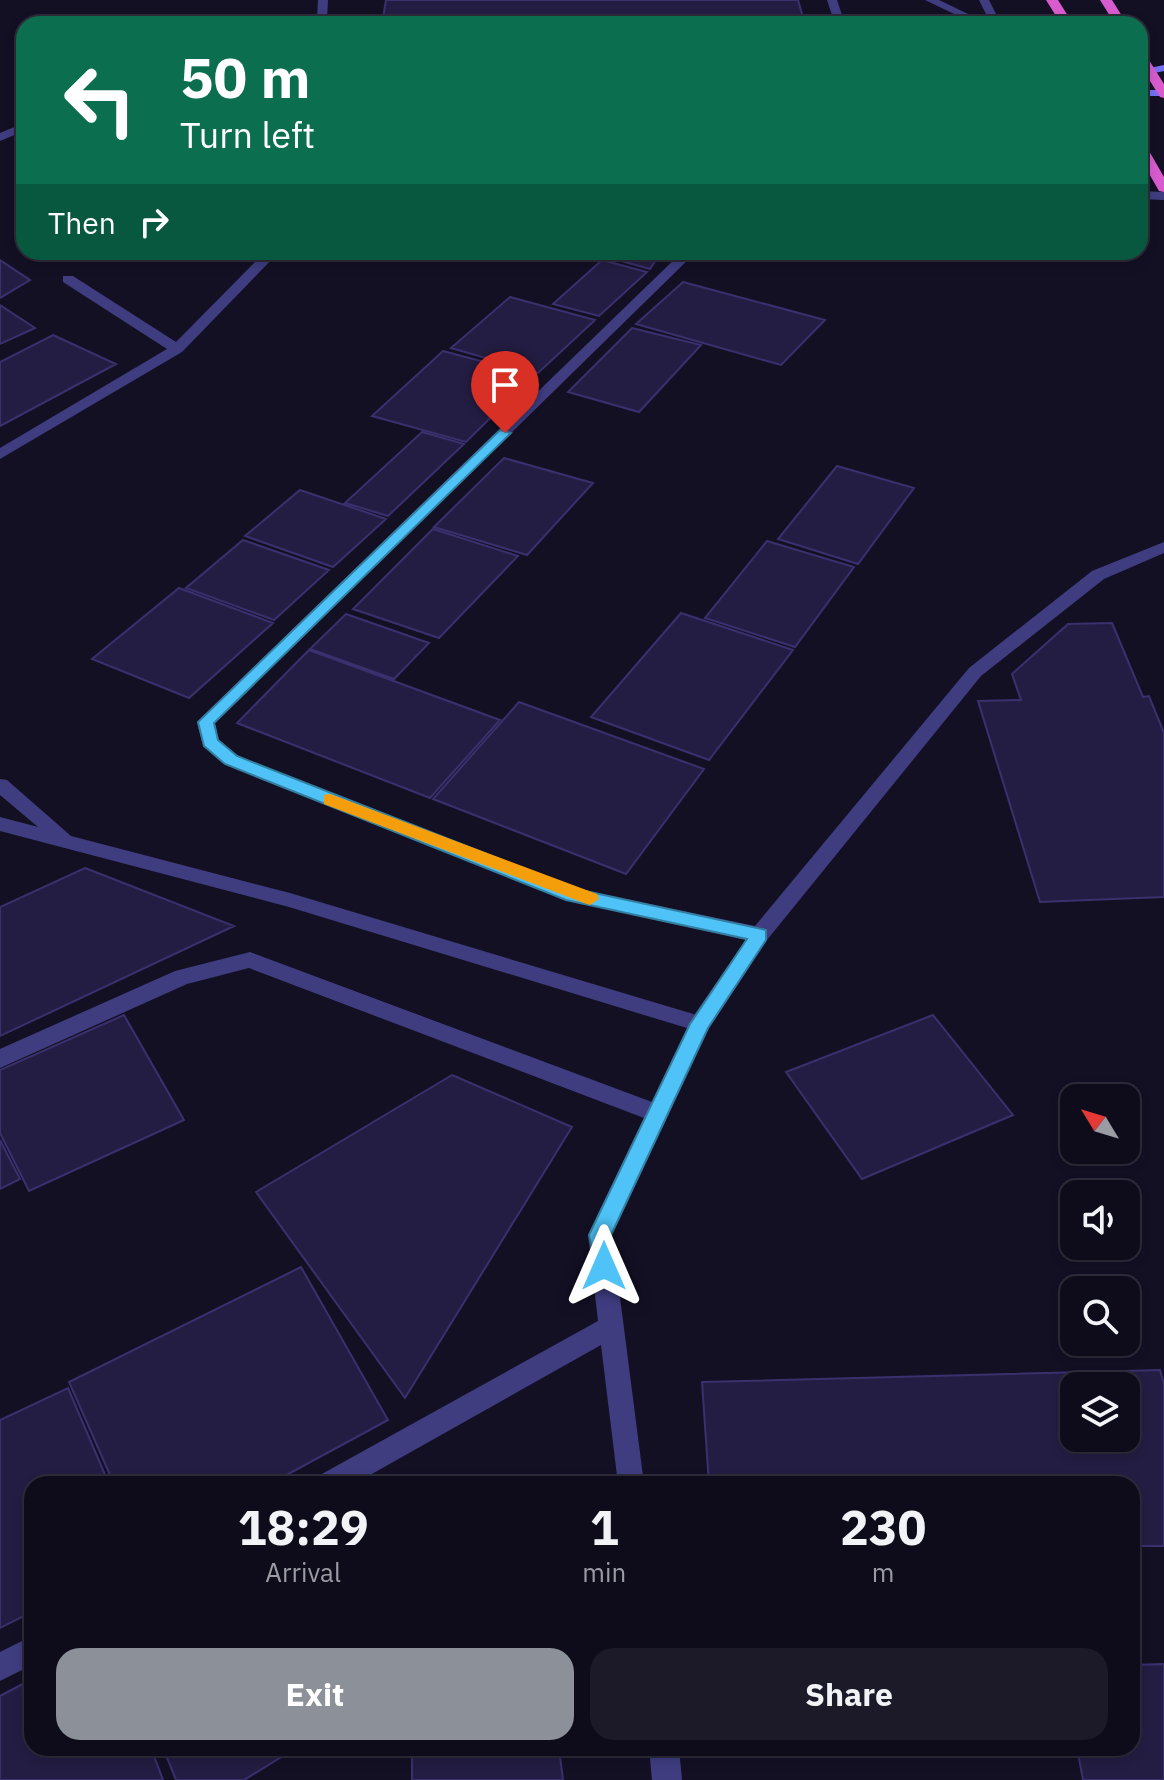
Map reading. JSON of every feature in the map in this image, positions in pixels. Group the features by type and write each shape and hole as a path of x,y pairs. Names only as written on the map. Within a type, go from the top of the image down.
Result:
{"highway":[{"path":"1152,71 1164,94"},
{"path":"1148,161 1164,188"}],"street":[{"path":"930,0 966,16"},
{"path":"0,454 177,349 264,260"},
{"path":"681,260 206,722 210,742 231,760 573,895 760,935"},
{"path":"68,279 177,349"},
{"path":"630,1476 600,1235 700,1024 760,935 975,672 1098,575 1164,547"},
{"path":"0,785 66,840"},
{"path":"0,824 290,900 700,1024"},
{"path":"0,1059 182,977 250,960 657,1113"},
{"path":"343,1476 611,1327"},
{"path":"0,1667 24,1654"},
{"path":"665,1756 667,1780"}],"building":[{"path":"386,0 798,0 803,16 383,16"},
{"path":"0,260 30,280 0,298"},
{"path":"602,260 647,272 599,316 553,304"},
{"path":"618,260 656,260 650,269"},
{"path":"683,282 825,320 781,365 636,324"},
{"path":"510,297 595,320 538,373 451,348"},
{"path":"0,305 35,328 0,344"},
{"path":"632,328 701,345 639,412 568,392"},
{"path":"53,335 116,364 0,426 0,362"},
{"path":"443,351 534,375 466,442 372,416"},
{"path":"422,432 464,444 388,516 345,503"},
{"path":"504,458 593,483 527,555 434,527"},
{"path":"837,466 914,488 858,564 778,539"},
{"path":"300,490 386,519 333,567 245,536"},
{"path":"433,529 518,556 439,638 353,609"},
{"path":"243,540 329,570 274,620 186,588"},
{"path":"767,541 854,567 795,647 705,618"},
{"path":"179,588 273,623 189,698 92,659"},
{"path":"681,613 793,650 709,760 591,717"},
{"path":"346,614 429,643 394,679 310,649"},
{"path":"1112,623 1143,697 1149,696 1164,733 1164,897 1040,902 978,701 1021,700 1012,674 1068,624"},
{"path":"309,650 500,720 430,798 237,723"},
{"path":"519,702 704,769 626,874 433,799"},
{"path":"85,868 234,926 0,1036 0,907"},
{"path":"124,1015 184,1120 29,1191 0,1133 0,1070"},
{"path":"933,1015 1013,1115 862,1179 786,1072"},
{"path":"452,1075 572,1127 405,1398 256,1192"},
{"path":"0,1140 20,1179 0,1189"},
{"path":"301,1267 388,1420 285,1476 110,1476 69,1382"},
{"path":"1160,1370 1164,1384 1164,1546 1140,1546 1140,1476 708,1476 702,1382 1060,1373 1060,1452 1140,1452 1140,1372 1084,1372"},
{"path":"68,1388 106,1476 24,1476 24,1616 0,1628 0,1420"},
{"path":"1164,1664 1164,1780 1083,1780 1078,1756 1140,1756 1140,1665"},
{"path":"24,1683 24,1756 154,1756 163,1780 0,1780 0,1696"},
{"path":"166,1756 283,1756 244,1780 176,1780"},
{"path":"412,1756 560,1756 563,1780 412,1780"}],"slow traffic":[{"path":"330,800 590,899"}],"route":[{"path":"505,433 206,722 210,742 231,760 573,895 760,935 700,1024 657,1113 600,1235 604,1266"}]}
